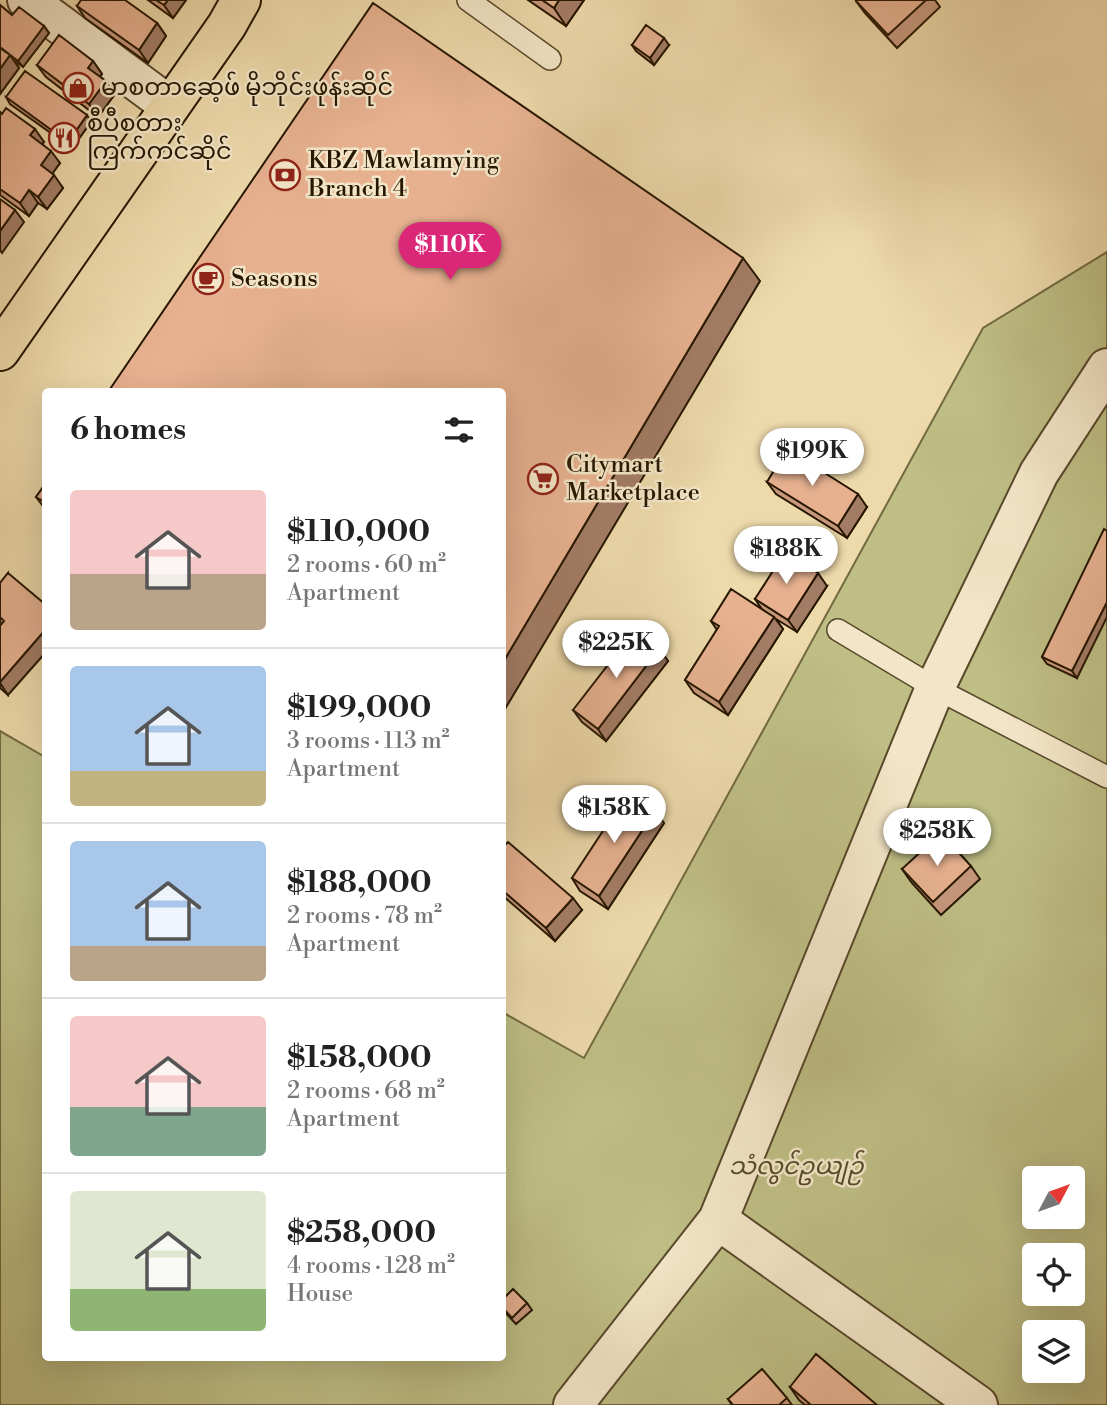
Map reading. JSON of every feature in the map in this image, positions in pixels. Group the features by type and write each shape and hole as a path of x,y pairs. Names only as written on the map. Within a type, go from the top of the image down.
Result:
{"main road":[{"path":"0,351 242,0"}],"street":[{"path":"27,0 170,106"},
{"path":"573,1405 718,1220 935,688 1039,473 1107,368"},
{"path":"718,1220 978,1405"}],"lane":[{"path":"468,0 550,59"},
{"path":"838,630 935,688 1107,777"}],"green space":[{"name":"သံလွင်ဥယျဉ်","path":"1107,252 1107,1405 0,1405 0,731 42,755 42,1361 506,1361 506,1014 584,1058 983,328"}],"building":[{"path":"81,0 125,0 157,23 139,50 77,6"},
{"path":"542,0 559,0 554,8"},
{"path":"857,0 926,0 888,35"},
{"path":"373,3 743,258 506,657 506,388 111,388"},
{"path":"0,5 12,15 19,7 44,26 18,61 0,47"},
{"path":"646,25 664,38 650,58 632,45"},
{"path":"59,35 93,61 88,68 106,81 89,104 37,65"},
{"path":"0,48 10,55 0,69"},
{"path":"25,71 87,115 68,142 6,97"},
{"path":"6,108 35,129 30,135 51,151 41,165 54,175 38,197 29,190 20,203 0,189 0,112 2,114"},
{"path":"0,199 15,210 0,231"},
{"path":"787,449 858,494 838,526 767,482"},
{"path":"42,489 42,501 36,497"},
{"path":"1104,529 1107,531 1107,602 1072,671 1042,657"},
{"path":"785,552 818,573 788,620 755,599"},
{"path":"8,573 42,602 42,634 0,682 0,626 4,621 0,617 0,583"},
{"path":"731,589 774,617 719,702 685,680 719,626 711,621"},
{"path":"635,630 659,649 598,729 573,710"},
{"path":"628,793 655,811 599,896 572,878"},
{"path":"941,833 971,866 933,902 902,869"},
{"path":"508,842 573,898 546,928 506,893"},
{"path":"513,1289 527,1303 512,1318 506,1311 506,1296"},
{"path":"816,1354 877,1405 811,1405 790,1387"},
{"path":"762,1369 787,1398 779,1405 733,1405 728,1399"}],"place":[{"name":"မာစတာဆေ့ဖ် မိုဘိုင်းဖုန်းဆိုင်","path":"78,88"},
{"name":"စီပီစတား ကြက်ကင်ဆိုင်","path":"64,138"},
{"name":"KBZ Mawlamying Branch 4","path":"285,175"},
{"name":"Seasons","path":"208,279"},
{"name":"Citymart Marketplace","path":"543,479"}]}
